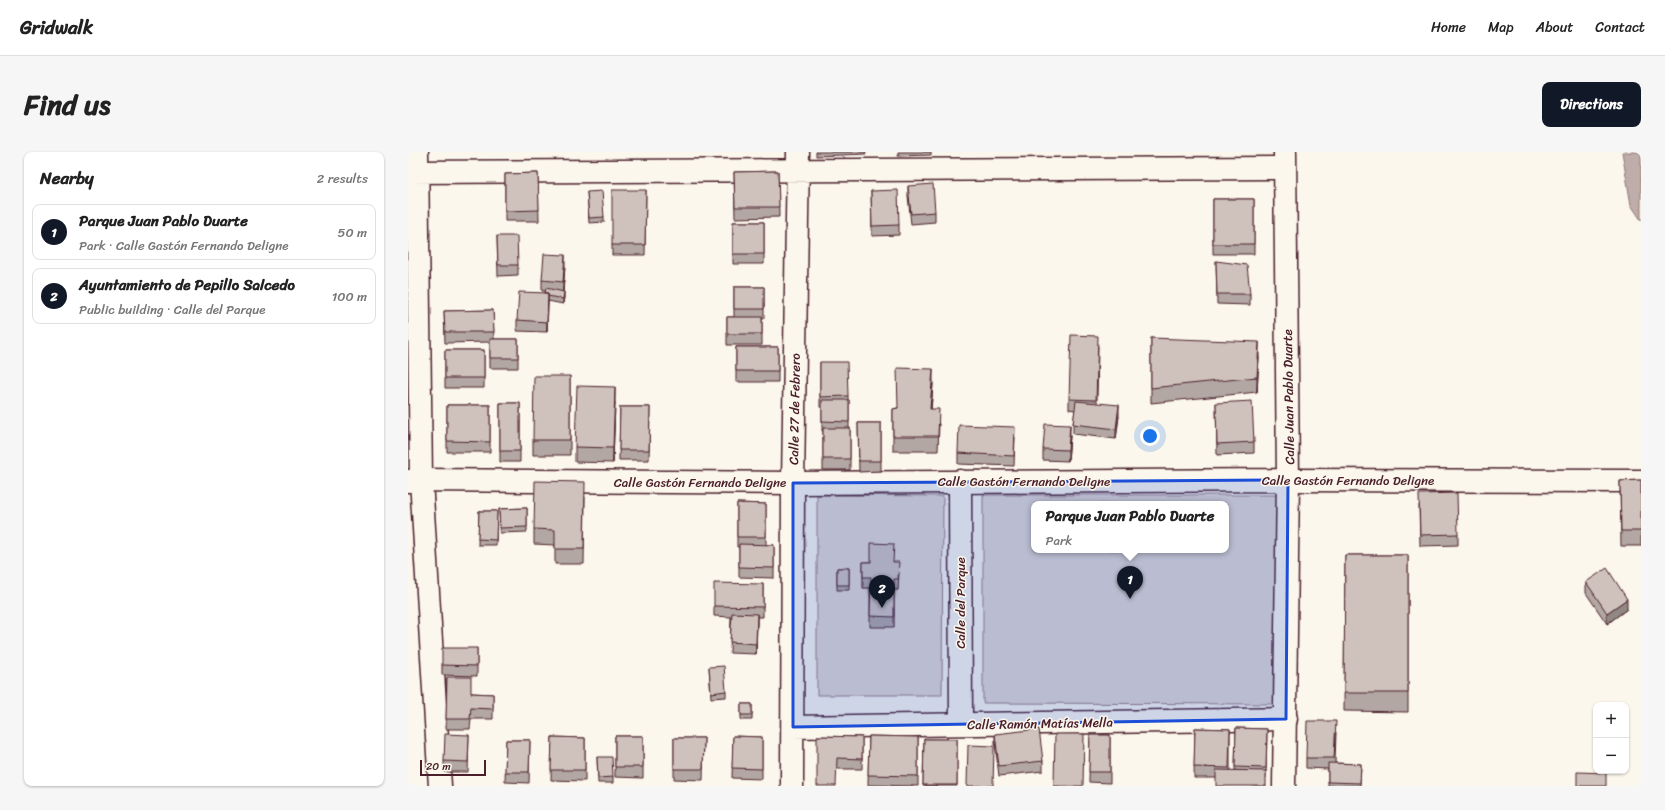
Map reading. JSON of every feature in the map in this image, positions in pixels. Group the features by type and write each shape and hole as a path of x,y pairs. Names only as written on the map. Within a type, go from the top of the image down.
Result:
{"street":[{"path":"440,786 415,481 414,165 798,161 1285,160"},
{"name":"Calle Juan Pablo Duarte","path":"1284,786 1288,480 1285,160"},
{"name":"Calle 27 de Febrero","path":"792,786 793,483 798,161"},
{"name":"Calle Gastón Fernando Deligne","path":"415,481 793,483 1288,480 1641,481"},
{"name":"Calle del Parque","path":"960,481 961,724"},
{"name":"Calle Ramón Matías Mella","path":"793,727 1286,719"}],"highlighted area":[{"path":"1288,480 1286,719 793,727 793,483"}],"shaded area":[{"path":"1622,152 1641,152 1641,220 1631,205"},
{"path":"817,495 943,496 942,695 817,695","holes":["863,572 899,572 898,590 894,590 894,627 871,588 863,588"]},
{"path":"983,495 1277,495 1277,704 983,703"}],"building":[{"path":"778,171 779,207 735,207 734,172"},
{"path":"538,173 539,210 505,211 505,174"},
{"path":"933,184 935,212 911,214 908,186"},
{"path":"612,190 646,190 645,245 612,245"},
{"path":"898,190 899,225 872,226 871,191"},
{"path":"602,191 604,217 589,218 587,192"},
{"path":"1213,199 1254,199 1254,244 1213,244"},
{"path":"733,222 764,222 764,254 733,254"},
{"path":"497,236 517,236 518,265 498,265"},
{"path":"544,254 565,255 563,282 542,280"},
{"path":"1216,261 1247,265 1250,294 1217,294"},
{"path":"734,287 764,287 764,309 734,309"},
{"path":"546,288 564,292 563,299 548,296 548,293 545,293"},
{"path":"519,292 548,293 547,322 517,320"},
{"path":"493,310 494,332 445,332 444,311"},
{"path":"727,317 762,317 762,334 727,334"},
{"path":"1071,335 1098,336 1096,400 1069,399"},
{"path":"1151,338 1259,342 1257,377 1151,388"},
{"path":"490,339 518,339 518,358 490,358"},
{"path":"736,347 778,347 778,371 736,371"},
{"path":"445,350 484,350 484,378 445,378"},
{"path":"820,362 847,362 848,396 820,397"},
{"path":"897,368 933,369 930,409 939,409 938,436 893,436 893,409 898,408"},
{"path":"534,376 570,376 570,440 533,440"},
{"path":"577,386 615,387 613,448 575,447"},
{"path":"822,400 849,400 849,422 822,421"},
{"path":"1076,401 1119,405 1116,429 1073,424"},
{"path":"1252,401 1254,442 1217,444 1216,403"},
{"path":"500,403 520,403 520,451 500,451"},
{"path":"447,405 490,405 490,442 447,441"},
{"path":"620,407 650,407 649,450 619,450"},
{"path":"858,423 881,423 881,461 859,461"},
{"path":"1045,424 1070,425 1068,450 1043,449"},
{"path":"959,425 1015,427 1014,456 958,453"},
{"path":"823,428 850,428 850,459 823,459"},
{"path":"1641,480 1641,531 1621,531 1620,481"},
{"path":"535,481 585,482 584,549 555,549 555,530 534,529"},
{"path":"1457,493 1458,534 1420,535 1419,494"},
{"path":"737,503 766,504 766,537 737,537"},
{"path":"527,508 527,527 500,528 499,509"},
{"path":"479,511 497,511 496,540 478,539"},
{"path":"871,543 894,544 893,562 899,562 898,579 894,579 894,617 870,616 871,577 863,577 863,562 871,562"},
{"path":"739,544 774,545 774,568 739,567"},
{"path":"1345,555 1408,555 1408,693 1344,693"},
{"path":"837,568 849,568 849,585 837,585"},
{"path":"1607,568 1627,599 1607,613 1586,582"},
{"path":"714,583 763,584 763,607 714,606"},
{"path":"732,613 757,614 756,644 730,642"},
{"path":"442,648 477,648 477,666 442,665"},
{"path":"724,666 726,691 711,693 709,667"},
{"path":"447,677 471,677 471,693 493,694 493,709 471,708 470,719 446,719"},
{"path":"741,704 752,704 752,715 741,715"},
{"path":"1307,721 1336,721 1334,758 1306,758"},
{"path":"1195,728 1230,729 1229,768 1194,767"},
{"path":"1236,728 1267,729 1266,768 1235,767"},
{"path":"1039,729 1043,761 999,766 995,734"},
{"path":"445,734 469,735 468,762 444,761"},
{"path":"1055,734 1084,734 1083,786 1054,786"},
{"path":"1090,735 1110,735 1110,772 1089,772"},
{"path":"615,736 643,736 643,767 615,767"},
{"path":"733,736 762,737 762,769 732,768"},
{"path":"817,736 862,737 862,759 837,758 836,786 817,786"},
{"path":"869,736 918,737 918,776 868,775"},
{"path":"552,737 585,738 585,770 551,770"},
{"path":"674,738 704,738 703,769 674,769"},
{"path":"924,739 957,739 957,785 923,785"},
{"path":"506,740 530,740 529,772 505,772"},
{"path":"968,745 994,746 993,786 967,786"},
{"path":"597,757 612,757 613,777 598,778"},
{"path":"1328,763 1361,764 1360,783 1328,782"},
{"path":"1216,770 1266,771 1266,786 1216,786"},
{"path":"1577,772 1606,774 1606,786 1577,786"}],"place":[{"name":"Parque Juan Pablo Duarte","path":"1130,599"},
{"name":"Ayuntamiento de Pepillo Salcedo","path":"882,608"}]}
